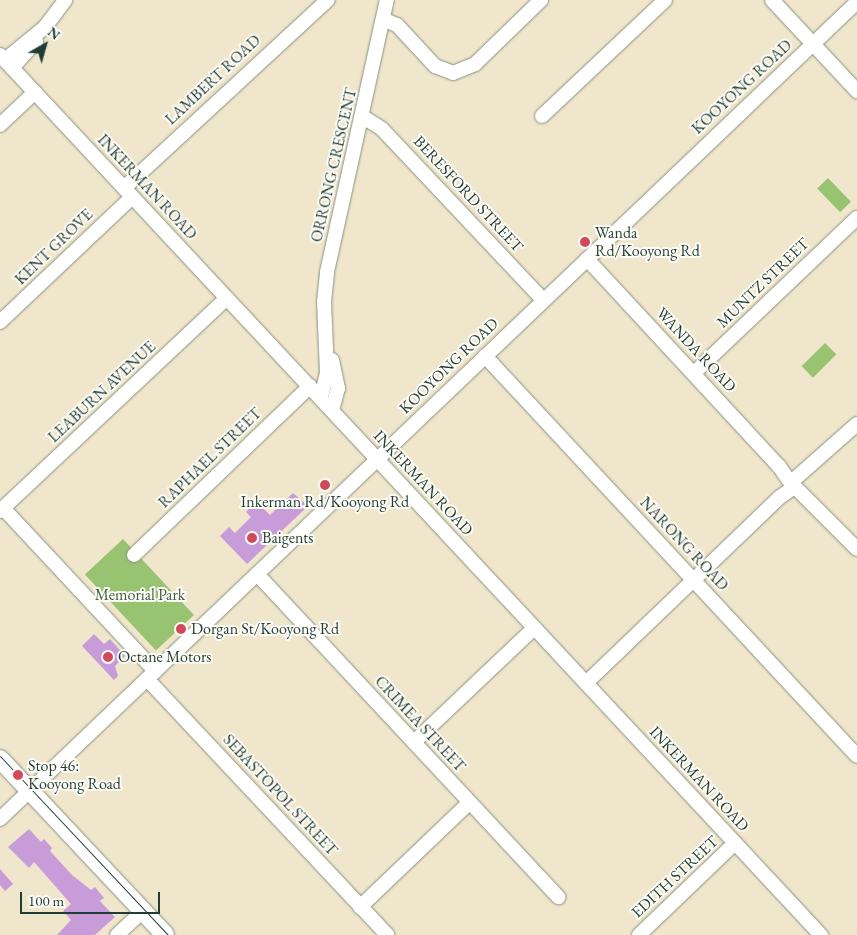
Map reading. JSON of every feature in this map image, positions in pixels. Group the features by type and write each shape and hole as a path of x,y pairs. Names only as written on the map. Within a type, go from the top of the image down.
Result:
{"main road":[{"path":"0,759 165,935"}],"street":[{"path":"6,61 44,27 64,0"},
{"name":"LAMBERT ROAD","path":"128,192 328,0"},
{"name":"ORRONG CRESCENT","path":"321,397 326,383 326,279 388,0"},
{"path":"385,20 397,25 440,69 454,72 475,64 541,0"},
{"path":"542,116 665,0"},
{"path":"772,0 857,91"},
{"name":"KOOYONG ROAD","path":"0,819 857,2"},
{"name":"INKERMAN ROAD","path":"6,61 821,935"},
{"path":"0,125 35,92"},
{"name":"BERESFORD STREET","path":"363,117 382,129 543,300"},
{"name":"KENT GROVE","path":"0,322 128,192"},
{"name":"MUNTZ STREET","path":"694,373 857,218"},
{"name":"WANDA ROAD","path":"587,259 857,549"},
{"name":"LEABURN AVENUE","path":"2,510 227,298"},
{"name":"ORRONG CRESCENT","path":"325,338 338,388 332,410"},
{"name":"NARONG ROAD","path":"485,356 857,756"},
{"name":"RAPHAEL STREET","path":"134,555 310,386"},
{"path":"586,683 857,424"},
{"name":"SEBASTOPOL STREET","path":"2,510 387,935"},
{"name":"CRIMEA STREET","path":"257,574 558,897"},
{"path":"414,742 534,628"},
{"path":"360,907 469,803"},
{"name":"EDITH STREET","path":"639,935 735,844"},
{"path":"117,935 142,911"}],"green space":[{"path":"828,178 851,202 840,212 817,188"},
{"path":"825,343 836,354 813,378 802,366"},
{"name":"Memorial Park","path":"123,539 194,615 156,651 85,574"}],"building":[{"path":"293,493 308,506 247,564 220,536 229,527 235,533 251,517 246,512 256,501 270,515"},
{"name":"Octane Motors","path":"94,634 104,644 110,639 125,656 115,666 118,676 114,680 82,646"},
{"path":"29,829 41,842 44,839 52,848 50,851 72,875 91,890 95,887 104,898 100,901 115,917 95,935 57,935 71,920 63,911 71,904 34,862 29,868 8,847"},
{"path":"0,869 13,884 5,891 0,885"}],"tram line":[{"path":"0,756 168,935"}],"place":[{"name":"Wanda Rd/Kooyong Rd","path":"585,242"},
{"name":"Inkerman Rd/Kooyong Rd","path":"325,485"},
{"name":"Baigents","path":"252,538"},
{"name":"Dorgan St/Kooyong Rd","path":"181,629"},
{"name":"Octane Motors","path":"108,657"},
{"name":"Stop 46: Kooyong Road","path":"18,775"}]}
